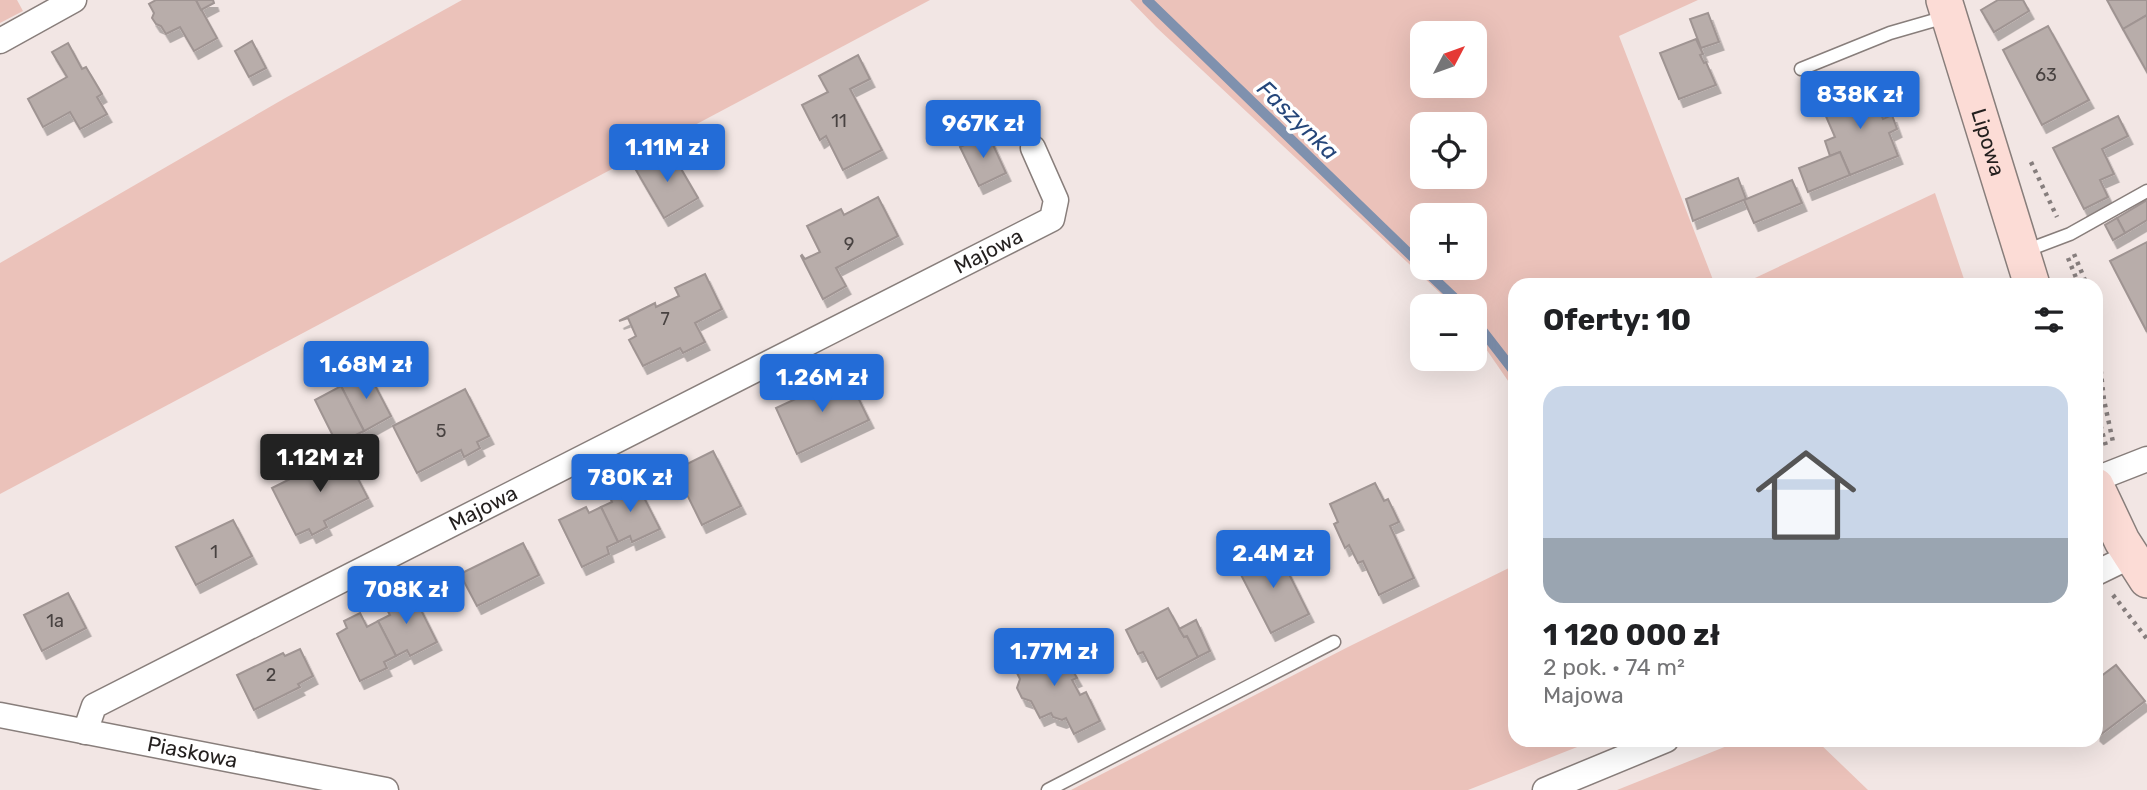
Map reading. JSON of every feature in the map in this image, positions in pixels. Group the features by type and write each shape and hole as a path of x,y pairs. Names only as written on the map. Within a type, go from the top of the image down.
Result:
{"street":[{"path":"0,41 74,0"},
{"name":"Lipowa","path":"1946,8 2030,278"},
{"name":"Majowa","path":"85,732 94,706 1052,219 1056,200 1033,148"},
{"path":"2103,572 2139,568 2109,471 2147,458"},
{"name":"Piaskowa","path":"0,715 386,790"},
{"path":"1545,790 1649,747"}],"lane":[{"path":"1801,69 1946,8"},
{"path":"2022,252 2066,235 2147,191"},
{"path":"1048,790 1334,642"}],"path":[{"path":"2026,150 2084,278"},
{"path":"2103,391 2109,471"},
{"path":"2103,442 2109,471"}],"shaded area":[{"path":"0,0 17,0 23,11 0,23"},
{"path":"462,0 930,0 0,494 0,263 287,97"},
{"path":"1130,0 1698,0 1619,36 1712,278 1508,278 1508,381 1487,350 1487,294 1441,294 1426,280 1487,280 1487,203 1410,203 1410,265"},
{"path":"1935,193 1964,278 1755,278"},
{"path":"1508,568 1508,747 1577,747 1468,790 1071,790 1348,647"},
{"path":"1724,747 1823,747 1868,790 1617,790"}],"building":[{"path":"156,0 196,0 217,38 194,51 180,27 166,34 152,18 154,13 149,4"},
{"path":"196,0 213,0 214,3 201,10"},
{"path":"1998,0 2023,0 2029,11 1994,32 1981,10"},
{"path":"2107,0 2147,0 2147,15 2123,29"},
{"path":"1708,13 1719,42 1701,48 1690,19"},
{"path":"2147,15 2147,72 2123,29"},
{"path":"2048,26 2089,100 2042,125 2003,50"},
{"path":"1696,39 1703,54 1700,55 1716,85 1679,99 1660,53"},
{"path":"252,41 266,68 249,77 235,51"},
{"path":"68,43 82,69 86,67 102,94 97,97 107,114 80,129 70,112 43,127 28,99 67,77 52,52"},
{"path":"858,55 870,79 850,89 882,150 843,170 826,136 820,140 802,105 828,92 819,76"},
{"path":"1869,85 1883,119 1892,115 1897,129 1889,133 1898,156 1850,175 1840,152 1830,156 1825,141 1835,137 1821,105"},
{"path":"2118,116 2128,136 2102,149 2114,174 2100,180 2108,197 2084,209 2053,148"},
{"path":"988,134 1006,173 979,186 960,147"},
{"path":"670,150 698,198 664,218 636,170"},
{"path":"1840,152 1850,175 1808,192 1799,168"},
{"path":"1738,178 1746,199 1693,221 1686,199"},
{"path":"1792,180 1802,203 1754,223 1744,200"},
{"path":"878,197 898,236 836,268 846,286 823,299 801,256 805,259 820,252 807,226 841,209 844,215"},
{"path":"2147,200 2147,220 2125,233 2117,218"},
{"path":"2117,218 2125,233 2113,240 2105,225"},
{"path":"2147,242 2147,332 2110,261"},
{"path":"705,274 722,309 695,323 705,342 683,353 680,348 643,366 629,340 636,336 628,318 619,321 655,303 656,307 679,296 675,288"},
{"path":"368,372 391,416 364,431 341,386"},
{"path":"847,375 869,420 797,454 776,408"},
{"path":"341,386 364,431 337,444 315,400"},
{"path":"465,389 489,436 477,442 480,448 464,457 461,450 417,473 393,426"},
{"path":"713,451 741,506 702,525 675,470"},
{"path":"344,452 368,498 324,521 327,527 312,535 309,529 296,535 272,488"},
{"path":"636,482 660,529 632,542 630,536 618,542 601,507 612,502 609,495"},
{"path":"1375,483 1384,501 1388,499 1399,522 1390,526 1414,578 1379,595 1363,561 1358,563 1349,545 1345,548 1334,524 1338,522 1330,504"},
{"path":"586,507 589,513 601,507 618,542 607,547 609,554 582,567 559,520"},
{"path":"233,520 252,556 196,585 176,547"},
{"path":"523,543 539,575 477,606 460,574"},
{"path":"1276,548 1309,614 1271,633 1237,567"},
{"path":"68,593 86,628 42,651 24,615"},
{"path":"399,594 403,601 414,596 437,642 410,656 407,650 396,656 378,621 390,615 383,602"},
{"path":"1168,608 1198,657 1157,679 1143,652 1138,654 1126,630"},
{"path":"360,613 367,627 378,621 396,656 384,662 387,668 360,681 337,634 347,628 344,621"},
{"path":"1196,620 1210,651 1198,657 1187,636 1184,637 1179,629"},
{"path":"1045,642 1055,646 1065,666 1069,664 1077,678 1072,680 1080,695 1086,692 1100,721 1074,734 1066,718 1062,720 1053,717 1051,713 1040,718 1031,701 1022,698 1017,688 1020,679 1013,665 1028,658 1032,648"},
{"path":"300,649 313,676 298,684 300,687 254,710 237,675 283,653 285,656"},
{"path":"2116,665 2145,701 2103,733 2103,675"}],"waterway":[{"name":"Faszynka","path":"1147,0 1410,254"},
{"name":"Faszynka","path":"1436,280 1450,294"},
{"name":"Faszynka","path":"1487,337 1508,364"}]}
